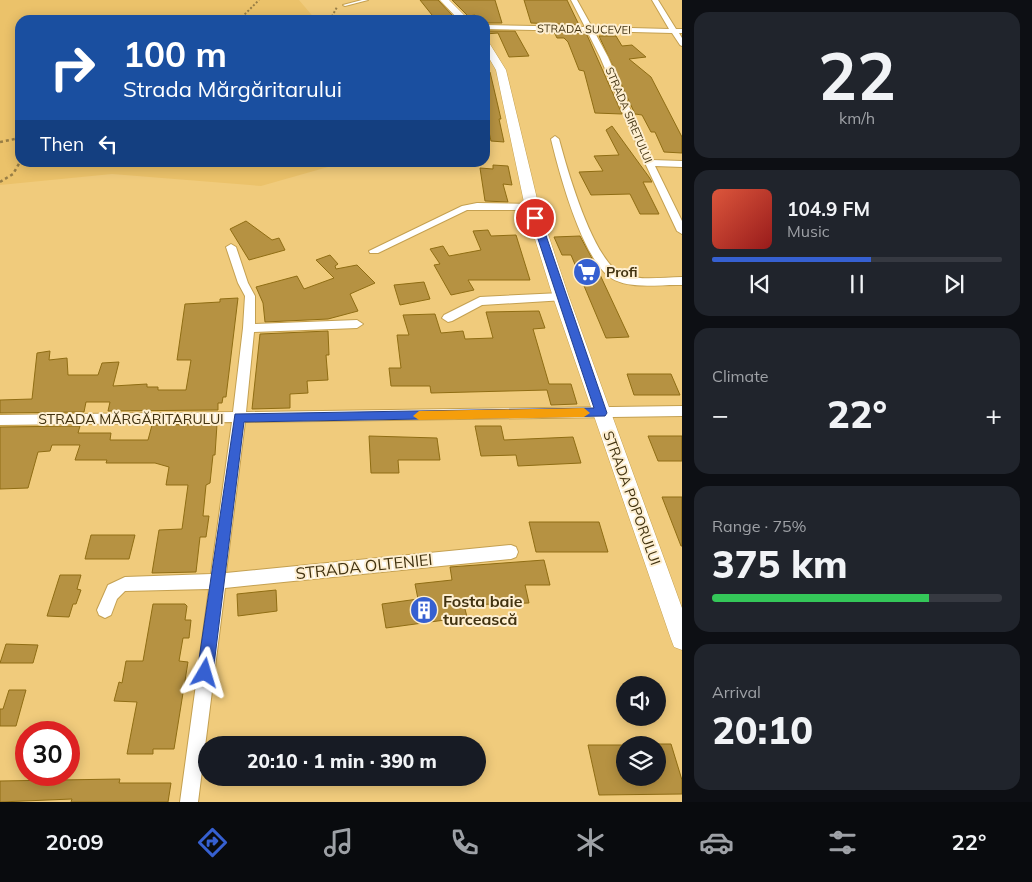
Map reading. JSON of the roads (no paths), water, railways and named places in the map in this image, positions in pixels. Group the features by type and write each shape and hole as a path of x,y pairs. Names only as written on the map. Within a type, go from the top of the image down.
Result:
{"street":[{"path":"444,0 459,15"},
{"name":"STRADA SIRETULUI","path":"574,0 604,57 649,163 682,231"},
{"path":"655,0 682,44"},
{"name":"STRADA SUCEVEI","path":"490,27 682,31"},
{"name":"STRADA POPORULUI","path":"490,51 495,58 503,79 532,206 561,297 682,639"},
{"path":"555,139 573,197 593,246 606,268 622,278 682,281"},
{"path":"649,163 682,164"},
{"path":"374,251 465,208 477,206 532,206"},
{"path":"189,802 249,328 250,296 243,283 231,247"},
{"path":"448,318 480,301 561,297"},
{"path":"249,328 357,324"},
{"name":"STRADA MĂRGĂRITARULUI","path":"0,420 682,411"},
{"name":"STRADA OLTENIEI","path":"105,610 110,593 115,586 124,584 217,581 511,552"}],"lane":[{"path":"344,5 366,0"}],"place":[{"name":"Profi","path":"587,272"},
{"name":"Fosta baie turcească","path":"424,610"}]}
